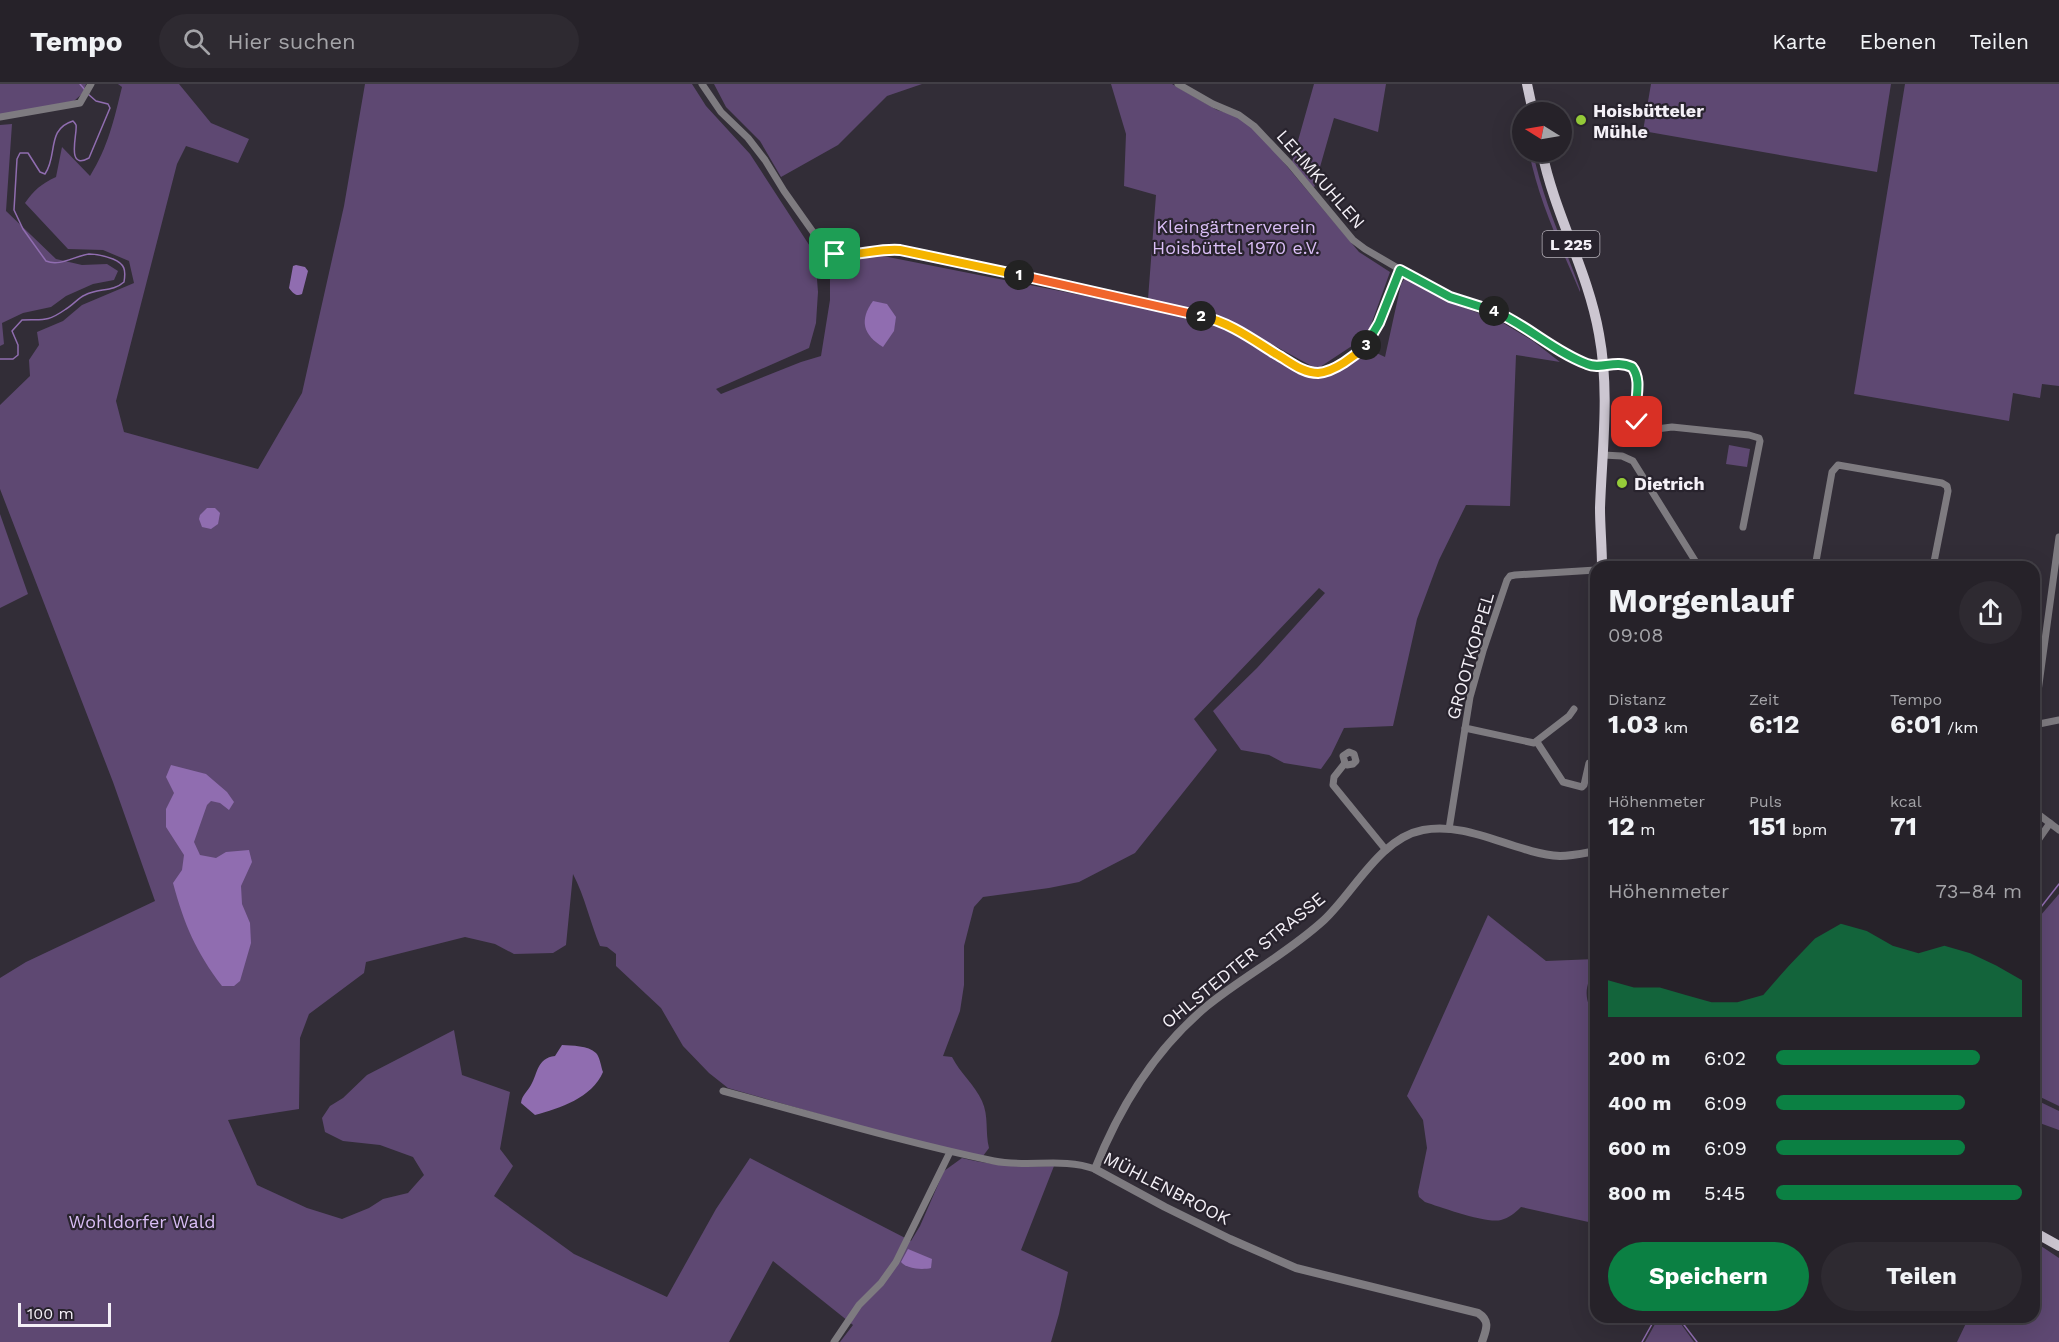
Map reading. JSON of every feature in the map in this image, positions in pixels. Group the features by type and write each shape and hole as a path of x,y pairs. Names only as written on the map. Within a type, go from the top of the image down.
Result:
{"main road":[{"path":"1527,84 1531,102"},
{"name":"L 225","path":"1544,162 1553,198 1589,291 1604,364 1606,408 1600,507 1602,561"},
{"path":"2040,1235 2059,1246"}],"street":[{"path":"702,84 721,112 762,155 815,237 825,249 831,252 849,254 888,250 910,252 1210,318 1227,325 1300,368 1316,373 1330,370 1357,354 1368,343 1379,323 1400,270"},
{"name":"LEHMKUHLEN","path":"1178,84 1246,119 1290,164 1353,240 1365,249 1450,297 1505,316 1553,348 1583,363 1591,366 1627,365 1637,374 1636,419 1644,428 1649,430 1672,427 1688,428 1759,438 1743,527"},
{"path":"0,117 80,104 90,86"},
{"path":"1603,455 1616,455 1633,461 1695,561"},
{"path":"1816,561 1832,472 1836,466 1843,465 1942,483 1947,486 1935,561"},
{"path":"2040,678 2059,537"},
{"name":"GROOTKOPPEL","path":"1449,829 1470,697 1483,651 1510,576 1590,570"},
{"path":"1465,728 1529,743 1537,742 1569,716 1574,709"},
{"path":"2040,722 2059,720"},
{"path":"1537,742 1563,782 1582,787 1589,763"},
{"path":"1345,764 1334,777 1333,785 1386,850"},
{"path":"2040,816 2059,830"},
{"path":"2040,837 2050,823"},
{"name":"OHLSTEDTER STRASSE","path":"1095,1168 1116,1119 1152,1061 1170,1040 1207,1006 1324,920 1396,840 1412,832 1434,828 1449,829 1560,856 1590,852"},
{"name":"MÜHLENBROOK","path":"723,1091 950,1152 1006,1163 1083,1164 1095,1168 1184,1216 1296,1268 1470,1310 1485,1317 1487,1327 1482,1342"},
{"path":"834,1342 859,1305 881,1284 896,1262 950,1152"}],"green space":[{"path":"0,84 86,84 83,93 74,101 0,115"},
{"name":"Wohldorfer Wald","path":"118,84 179,84 211,123 249,139 238,163 186,146 177,164 116,401 124,432 258,469 302,393 344,206 365,84 692,84 706,106 750,154 815,254 818,292 816,323 809,348 716,389 721,394 821,356 830,300 830,257 878,255 1171,313 1230,329 1308,375 1328,375 1368,349 1385,357 1401,284 1405,278 1446,301 1500,321 1533,341 1560,362 1516,355 1510,506 1466,505 1439,560 1417,619 1393,726 1344,728 1331,755 1321,769 1284,763 1269,755 1241,750 1213,711 1257,668 1325,593 1319,588 1194,719 1217,750 1135,853 1079,882 983,897 974,907 964,946 964,985 960,1011 943,1056 952,1057 982,1101 989,1148 983,1156 972,1158 728,1088 709,1073 683,1046 661,1008 616,966 616,954 607,947 600,946 573,874 566,945 553,953 514,954 495,944 465,937 366,962 364,973 309,1014 300,1038 299,1109 228,1120 257,1185 307,1208 342,1219 369,1208 383,1199 408,1193 424,1175 413,1157 380,1145 343,1141 325,1132 322,1118 330,1106 343,1098 367,1075 454,1030 462,1075 510,1092 500,1149 513,1166 494,1196 574,1254 667,1297 716,1209 750,1158 911,1241 944,1171 962,1158 1008,1165 1054,1166 1021,1250 1068,1272 1051,1342 840,1342 853,1325 773,1261 729,1342 0,1342 0,978 26,962 155,901 113,782 0,489 0,405 30,376 29,360 39,345 37,332 63,321 82,305 134,283 129,261 103,250 68,249 25,203 38,188 56,177 62,147 90,176 106,144 113,122 122,87"},
{"path":"714,84 922,84 887,96 838,145 781,177 760,141 726,107"},
{"name":"Kleingärtnerverein Hoisbüttel 1970 e.V.","path":"1111,84 1172,84 1217,110 1238,116 1254,127 1359,252 1390,272 1367,336 1317,369 1231,322 1148,299 1156,195 1124,186 1126,134"},
{"path":"1314,84 1386,84 1378,132 1334,118 1314,188 1292,162"},
{"path":"1651,84 1891,84 1877,172 1643,131"},
{"path":"1905,84 2059,84 2059,386 2042,384 2040,398 2013,393 2009,421 1854,394"},
{"path":"12,124 6,211 56,259 82,265 107,264 118,271 114,280 93,284 66,296 51,307 23,313 2,323 4,344 0,346 0,125"},
{"path":"1531,162 1535,162 1580,292 1544,206"},
{"path":"1729,445 1750,449 1747,467 1726,464"},
{"path":"0,514 28,594 0,608"},
{"path":"2059,894 2059,1106 2040,1097 2040,916"},
{"path":"1488,915 1546,961 1590,959 1587,999 1590,1007 1590,1222 1521,1207 1504,1219 1485,1220 1425,1202 1419,1197 1418,1192 1427,1148 1423,1120 1407,1096"},
{"path":"2040,1102 2059,1111 2059,1130 2040,1123"},
{"path":"2041,1246 2059,1258 2059,1342 1957,1342 1966,1323 2040,1323"},
{"path":"1656,1323 1680,1323 1694,1342 1645,1342"}],"shaded area":[{"path":"293,266 305,267 308,271 302,294 298,295 289,288"},
{"path":"873,301 887,304 896,317 894,331 883,347 871,337 865,327 866,315"},
{"path":"207,508 215,508 220,513 218,524 211,529 202,527 199,519"},
{"path":"171,765 206,774 227,792 234,802 229,810 220,803 211,801 207,805 194,842 200,855 216,858 226,852 249,850 252,862 241,886 242,904 250,923 251,943 240,981 234,986 222,986 205,961 186,925 177,898 173,883 182,870 184,855 166,827 166,809 174,793 166,777"},
{"path":"562,1045 580,1046 593,1050 603,1072 591,1089 574,1101 535,1115 521,1103 522,1098 541,1063 555,1056"},
{"path":"908,1249 932,1259 931,1268 915,1268 901,1262"}],"waterway":[{"path":"80,84 85,90"},
{"path":"0,359 13,359 18,355 18,345 12,331 22,320 49,318 85,295 115,287 124,282 125,271 122,265 104,256 89,254 57,263 46,261 23,229 14,210 17,159 20,153 28,153 40,172 45,174 59,130 73,121 76,125 75,155 82,161 89,158 110,108 108,104 96,101 88,94"},
{"path":"2040,908 2059,884"},
{"path":"1642,1342 1653,1323"},
{"path":"1683,1323 1697,1342"}],"place":[{"name":"Hoisbütteler Mühle","path":"1581,120"},
{"name":"Dietrich","path":"1622,483"}],"route":[{"path":"835,254 900,250 1210,318 1220,321 1300,368 1316,373 1330,370 1357,354 1368,343 1379,323 1400,270 1444,295 1505,316 1558,351 1588,365 1611,363 1632,367 1637,374 1637,422"}]}
